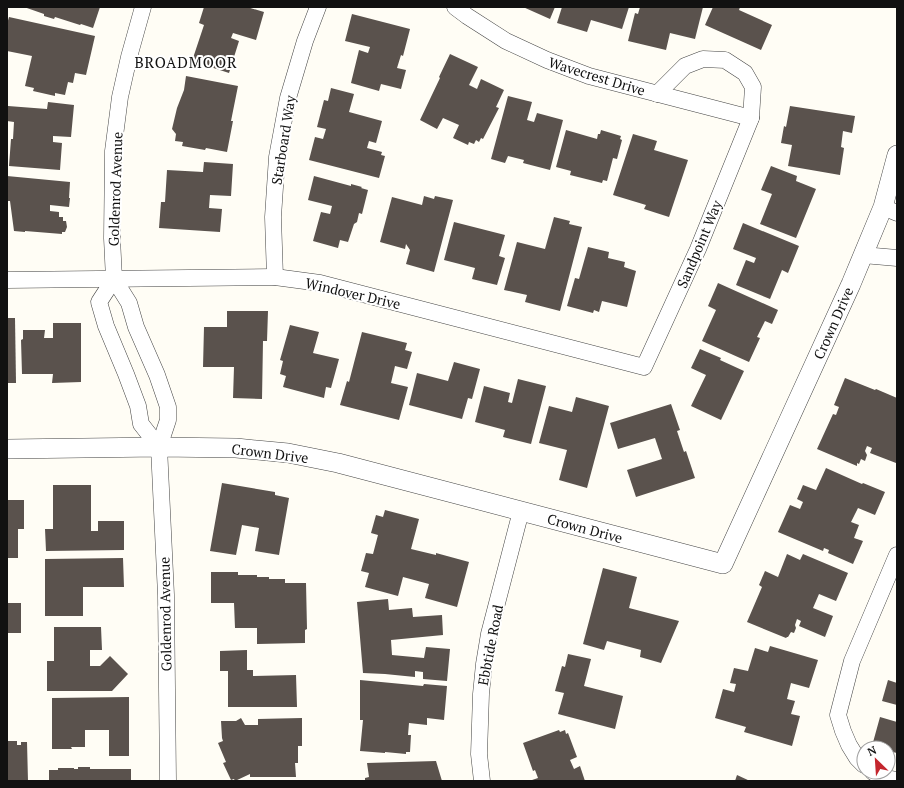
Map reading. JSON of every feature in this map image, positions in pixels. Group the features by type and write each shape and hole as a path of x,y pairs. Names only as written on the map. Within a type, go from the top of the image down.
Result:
{"street":[{"name":"Goldenrod Avenue","path":"143,7 129,57 122,90 113,151 112,238 114,279 129,303 136,327 157,375 168,407 168,420 159,447 166,595 168,781"},
{"name":"Starboard Way","path":"275,278 273,217 277,157 288,98 305,40 318,7"},
{"name":"Wavecrest Drive","path":"455,7 506,40 547,60 589,76 751,118"},
{"path":"657,94 685,66 703,59 726,60 745,73 752,87 751,118"},
{"name":"Sandpoint Way","path":"644,367 698,249 751,118"},
{"name":"Crown Drive","path":"7,449 159,447 236,448 288,453 338,463 723,564 863,255 890,210 897,155"},
{"path":"863,255 897,258"},
{"name":"Windover Drive","path":"7,280 275,278 320,282 644,367"},
{"path":"114,279 99,302 106,326 136,400 141,424 159,447"},
{"name":"Ebbtide Road","path":"482,781 479,754 481,694 484,664 489,634 521,511"},
{"path":"856,756 842,731 838,715 852,661 897,555"}],"building":[{"path":"24,7 100,7 93,28 55,17 54,19 44,16 44,14"},
{"path":"204,7 247,7 264,12 256,40 233,33 231,38 239,41 229,73 192,61 204,25 199,23"},
{"path":"523,7 555,7 550,19"},
{"path":"562,7 629,7 622,29 591,20 587,32 557,23"},
{"path":"640,7 703,7 695,39 670,33 666,50 628,41 635,13 638,14"},
{"path":"713,7 740,7 739,10 772,25 761,50 705,25"},
{"path":"352,14 410,29 403,56 401,55 397,68 406,70 401,89 381,84 379,91 351,83 359,50 368,53 370,47 345,41"},
{"path":"9,17 95,36 86,75 75,73 73,83 68,82 65,95 55,93 55,96 33,91 34,88 25,86 32,56 7,51 7,24"},
{"path":"450,54 478,67 469,85 477,89 481,79 504,90 496,107 499,108 483,139 481,138 479,142 476,140 474,144 469,142 468,145 453,138 459,125 443,118 437,129 420,120"},
{"path":"186,76 238,86 227,152 182,146 183,142 175,141 176,134 172,129 177,108 184,90"},
{"path":"331,88 354,94 349,112 382,121 376,143 369,141 367,148 382,152 381,155 385,156 379,178 309,160 315,137 323,139 326,129 317,127 324,100 328,101"},
{"path":"508,96 532,102 527,120 534,122 537,113 563,120 550,170 523,163 524,160 508,156 505,163 491,159"},
{"path":"48,102 74,105 71,137 53,136 53,142 62,143 60,170 9,166 14,122 7,121 8,106 47,109"},
{"path":"790,106 855,116 852,133 843,131 841,147 844,148 840,175 788,166 792,145 781,143"},
{"path":"566,130 597,139 601,130 621,136 620,139 622,140 617,159 613,158 607,181 603,180 602,183 570,175 571,171 556,167"},
{"path":"633,134 657,141 654,150 688,160 669,217 644,209 646,205 613,195"},
{"path":"204,162 233,164 231,196 210,195 209,208 222,209 220,232 159,228 161,202 165,202 167,170 203,172"},
{"path":"771,166 797,176 796,181 816,189 796,238 760,224 772,194 761,190"},
{"path":"7,176 70,182 69,207 50,205 50,211 59,212 59,217 63,217 63,221 66,221 67,227 65,232 62,232 62,234 14,231 10,201 7,201"},
{"path":"314,176 351,186 351,184 368,190 362,214 359,213 357,222 354,224 348,242 340,240 338,248 313,241 321,212 330,214 332,206 308,200"},
{"path":"424,196 434,199 435,196 453,200 434,272 406,264 410,250 406,244 405,249 380,242 392,197 422,205"},
{"path":"554,217 570,221 569,224 582,227 560,311 525,302 527,295 504,290 517,242 545,249"},
{"path":"454,222 505,235 499,256 505,258 497,285 472,279 475,268 444,260"},
{"path":"743,223 799,246 788,273 782,270 770,299 736,285 746,260 754,263 756,258 733,249"},
{"path":"588,247 609,252 608,258 625,262 624,267 636,271 627,307 602,301 599,312 594,310 593,313 567,306 575,278 579,279"},
{"path":"718,283 778,310 772,324 765,321 757,337 760,338 749,362 702,341 716,310 708,306"},
{"path":"227,311 268,311 267,341 263,341 262,399 233,398 234,367 203,367 204,327 227,327"},
{"path":"7,318 15,318 16,383 7,383"},
{"path":"53,323 81,323 81,382 52,383 53,374 22,374 21,340 23,339 23,330 45,330 44,338 53,338"},
{"path":"290,325 319,332 313,353 339,359 331,388 326,387 324,398 283,387 286,376 280,374 283,361 280,360"},
{"path":"362,332 407,343 405,350 412,352 407,369 395,366 391,383 408,387 399,420 340,405 347,381 349,382"},
{"path":"700,349 721,358 720,360 744,371 721,420 691,406 706,375 691,368"},
{"path":"454,362 480,369 472,399 468,398 462,419 409,405 417,373 448,381"},
{"path":"845,378 897,398 896,463 870,453 872,448 867,446 865,451 867,455 865,461 861,459 859,464 857,463 857,466 817,449 833,414 836,415 839,407 834,405"},
{"path":"518,379 546,386 531,444 503,437 505,430 475,422 484,386 510,393 508,402 512,403"},
{"path":"576,397 609,406 587,488 559,480 567,450 539,443 549,406 572,412"},
{"path":"671,404 680,430 677,431 684,452 686,451 695,478 636,497 627,470 662,459 655,438 618,449 610,423"},
{"path":"826,468 862,484 863,483 885,492 875,515 858,508 851,522 859,525 854,538 863,541 853,564 828,553 829,550 824,548 823,551 778,532 790,505 800,509 803,502 797,499 803,485 816,490"},
{"path":"222,483 275,492 275,495 289,498 279,555 255,551 259,528 242,525 236,555 210,551"},
{"path":"53,485 91,485 91,531 98,531 98,521 124,521 124,550 46,551 45,529 53,529"},
{"path":"7,500 24,500 24,529 18,529 18,558 7,558"},
{"path":"385,510 419,519 411,549 436,555 436,553 469,562 457,607 425,598 429,584 403,577 398,596 365,587 369,573 361,571 366,553 373,554 378,535 371,533 376,515 383,517"},
{"path":"787,554 800,560 803,554 848,573 836,601 819,594 813,608 833,616 825,637 799,626 801,621 797,619 794,633 791,632 786,638 747,622 762,587 759,585 765,571 778,577"},
{"path":"123,558 124,587 83,587 83,616 45,616 45,559"},
{"path":"603,568 637,577 629,608 679,621 661,663 640,657 641,650 607,641 604,650 583,644"},
{"path":"211,572 238,572 238,575 257,575 257,577 269,577 269,579 285,579 285,583 306,583 307,629 305,630 305,643 257,644 257,628 235,628 234,603 211,603"},
{"path":"388,599 389,610 412,608 413,617 442,615 443,635 391,640 392,655 424,658 426,647 450,649 447,681 423,679 423,672 415,671 415,677 363,673 357,602"},
{"path":"7,603 21,603 21,633 7,633"},
{"path":"54,627 101,627 102,650 90,650 90,666 100,666 110,656 128,674 112,691 47,691 47,661 54,661"},
{"path":"770,646 818,660 809,688 791,683 787,699 795,701 791,714 800,716 792,746 744,732 746,727 715,718 723,689 734,692 736,684 730,683 734,668 748,671 755,648 768,652"},
{"path":"247,650 247,670 253,670 253,676 296,675 297,707 228,707 228,671 220,671 220,651"},
{"path":"568,654 591,659 584,686 623,696 615,729 558,714 564,693 555,691 562,666 565,667"},
{"path":"360,680 423,686 424,684 447,686 444,720 427,718 427,725 409,723 408,735 411,735 410,752 406,752 406,754 360,751 363,720 360,720"},
{"path":"888,680 897,683 897,705 882,701"},
{"path":"129,697 129,756 109,756 109,730 85,730 85,747 71,747 72,749 52,749 52,698"},
{"path":"880,717 897,722 897,753 896,740 874,740"},
{"path":"241,718 245,725 258,725 258,719 302,718 302,746 298,746 298,763 295,763 296,777 250,777 250,774 235,781 234,779 231,780 223,763 226,762 218,743 223,741 221,721 236,721"},
{"path":"559,730 560,732 565,730 566,734 568,733 577,757 570,760 574,769 580,766 585,781 529,781 538,778 535,770 533,771 523,743"},
{"path":"7,741 17,741 17,745 21,745 21,742 27,742 28,781 7,781"},
{"path":"436,761 442,781 365,781 365,778 369,777 367,763"},
{"path":"78,767 90,767 90,769 131,769 131,781 49,781 49,770 58,770 58,768 78,769"},
{"path":"737,775 750,781 735,781"}],"district":[{"name":"BROADMOOR","path":"186,62"}]}
